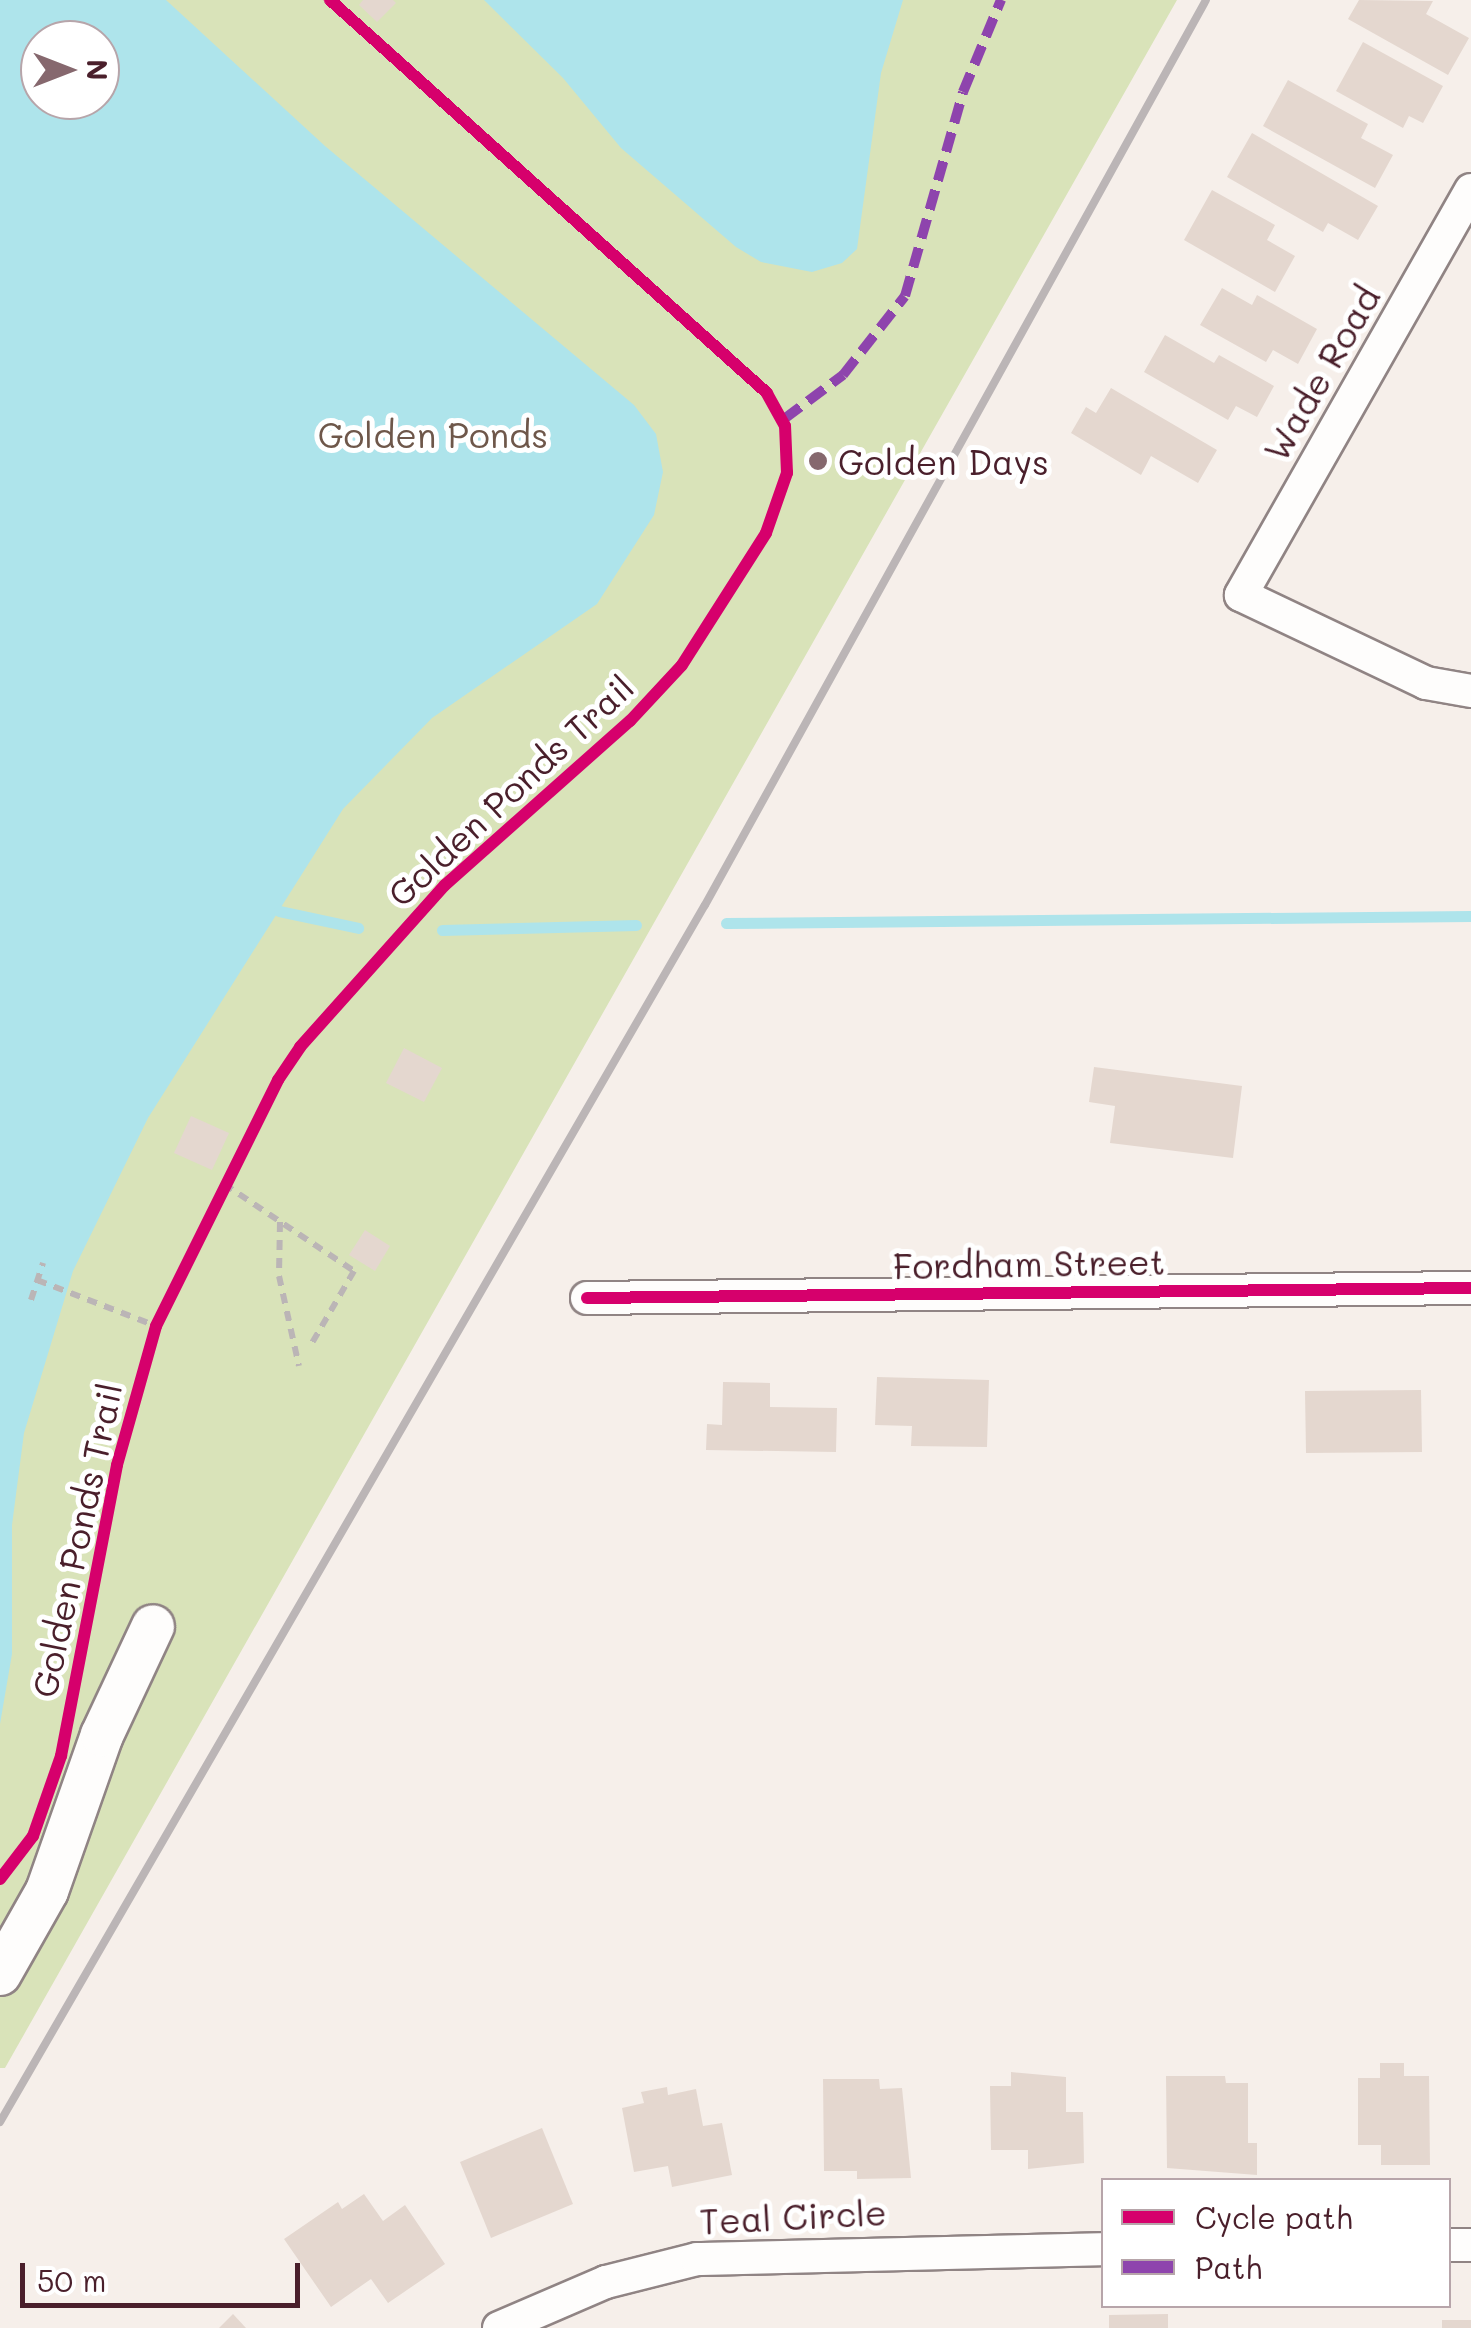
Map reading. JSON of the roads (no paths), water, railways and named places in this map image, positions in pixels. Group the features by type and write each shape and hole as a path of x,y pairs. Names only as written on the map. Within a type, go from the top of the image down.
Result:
{"street":[{"name":"Wade Road","path":"1471,190 1241,595 1426,683 1471,691"},
{"name":"Fordham Street","path":"587,1298 1471,1288"},
{"path":"0,1974 52,1878 95,1754 153,1626"},
{"name":"Teal Circle","path":"499,2328 606,2282 697,2259 1101,2249"}],"water":[{"path":"0,0 166,0 325,146 634,405 656,434 663,472 654,515 597,604 432,718 343,809 148,1118 73,1271 24,1433 12,1525 12,1654 0,1724"},
{"path":"484,0 903,0 881,73 857,249 842,263 812,272 761,262 736,247 621,148 563,78"}],"waterway":[{"path":"279,911 358,928"},
{"path":"726,923 1471,916"},
{"path":"442,930 636,925"}],"railway":[{"path":"0,2122 705,905 1206,0"}],"place":[{"name":"Golden Days","path":"818,461"}],"park label":[{"name":"Golden Ponds","path":"433,434"}]}
